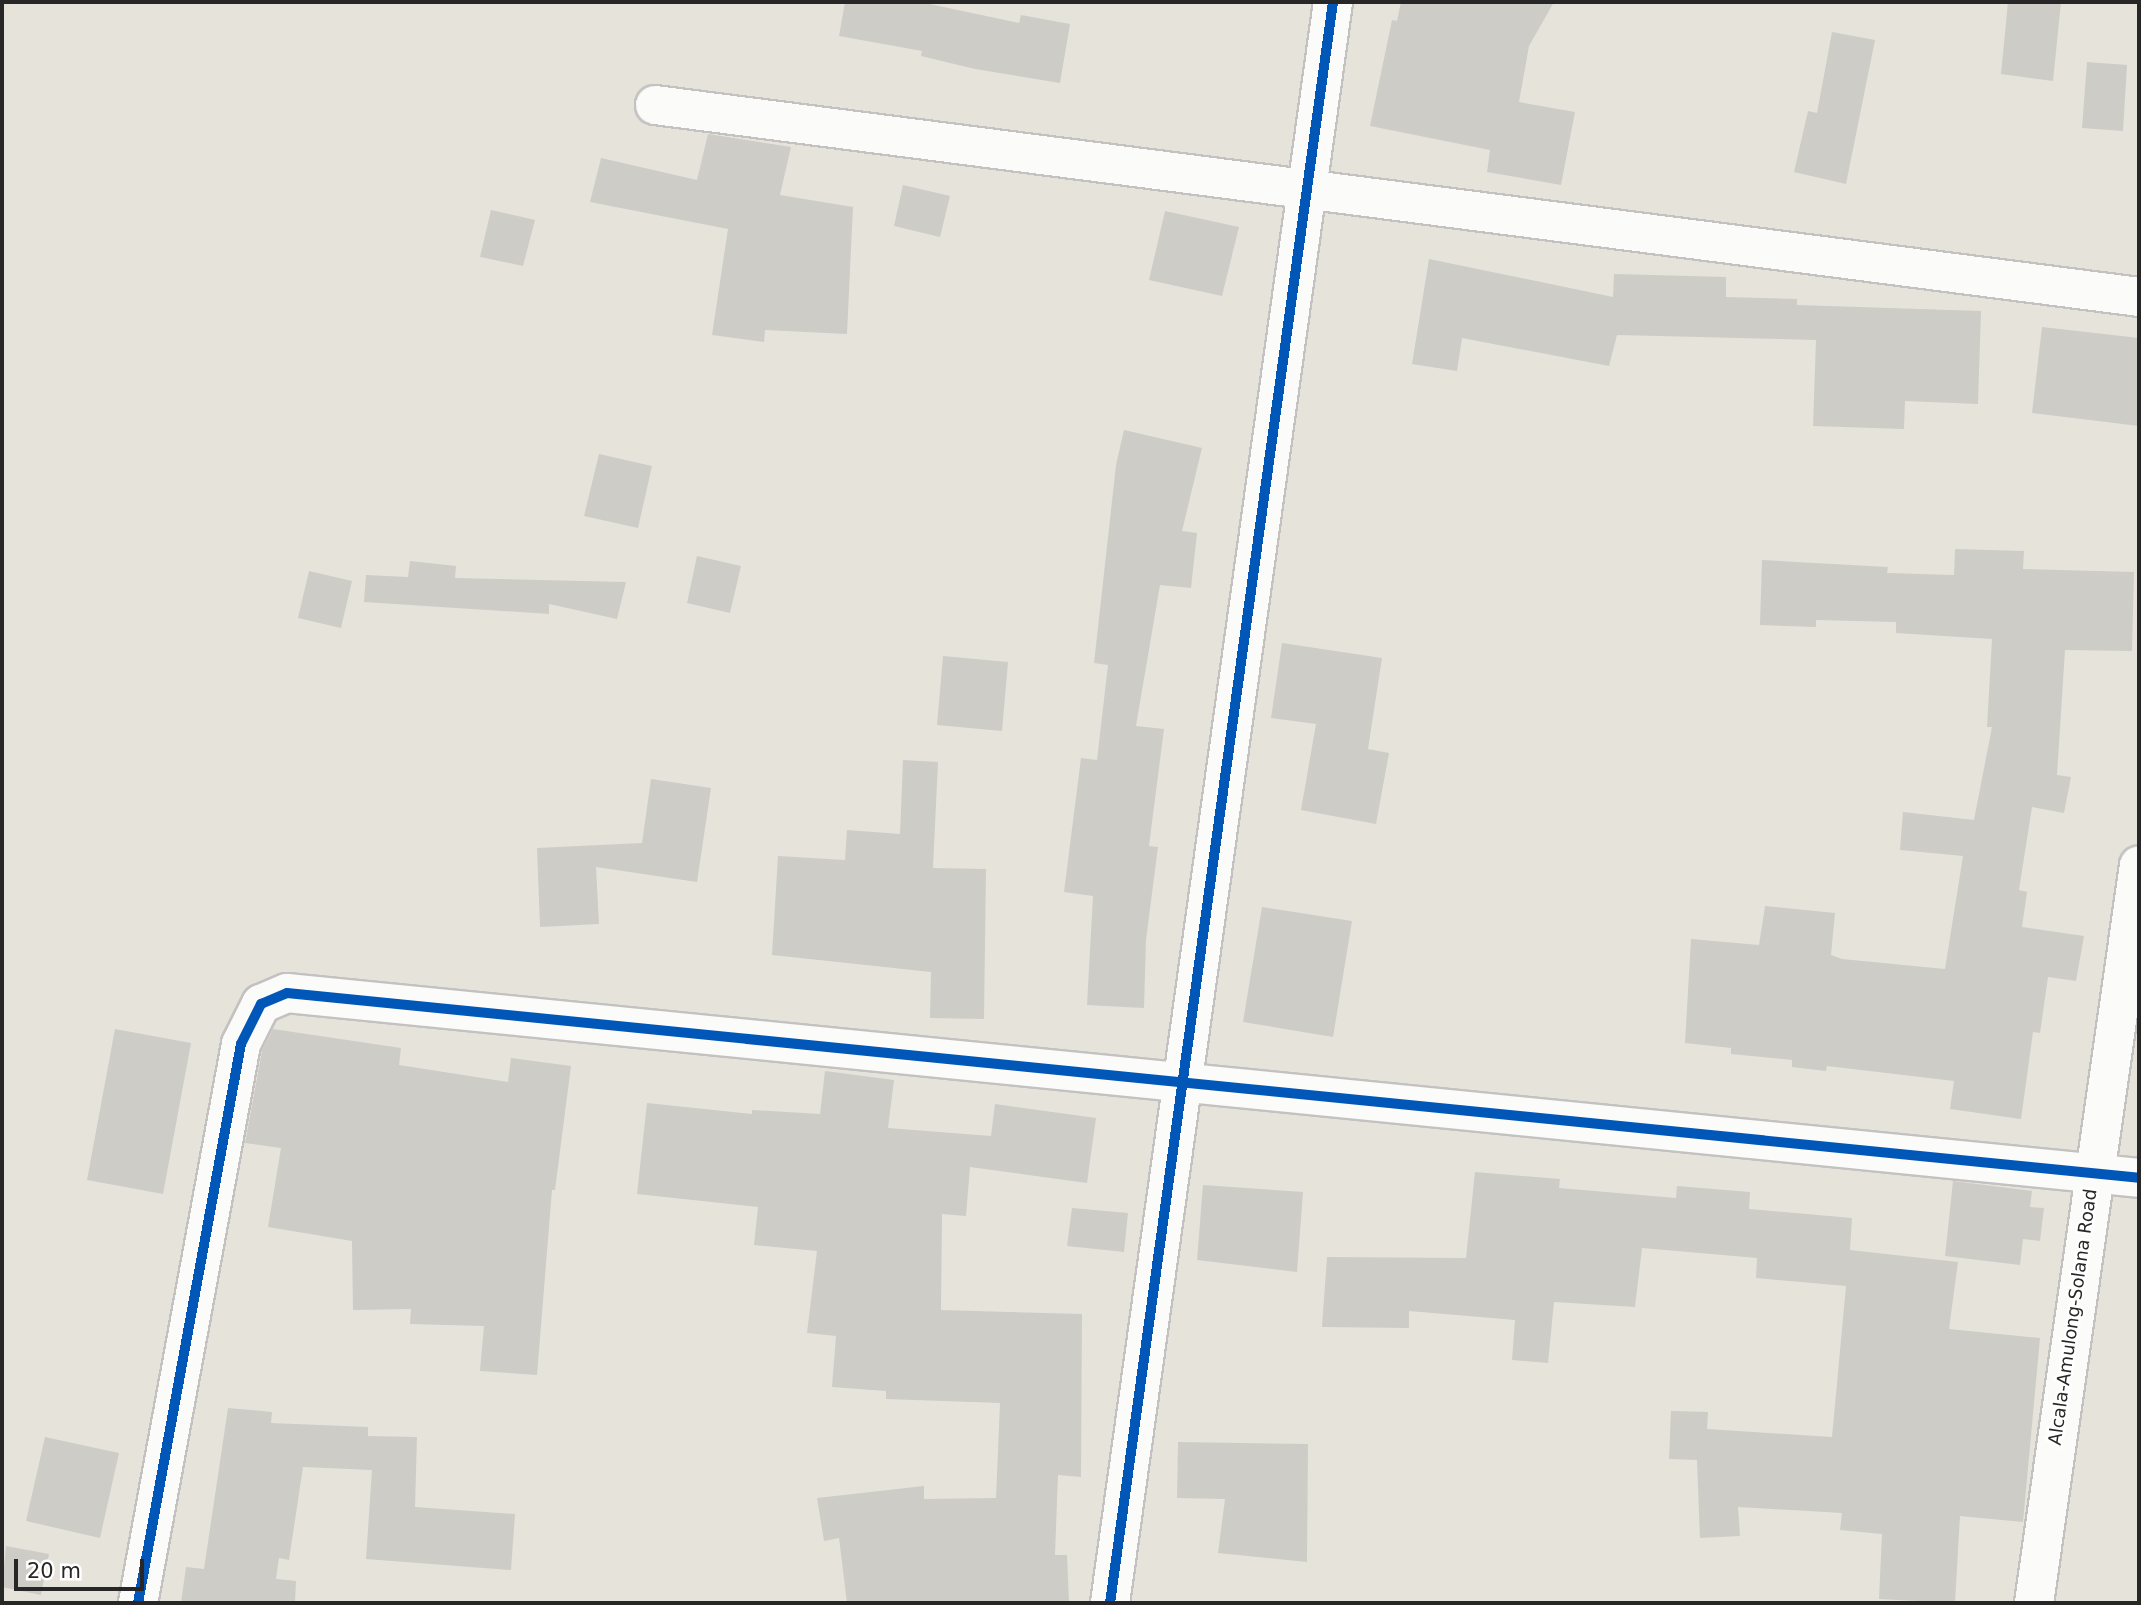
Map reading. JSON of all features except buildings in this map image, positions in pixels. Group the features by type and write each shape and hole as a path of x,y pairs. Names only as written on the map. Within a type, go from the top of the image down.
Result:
{"street":[{"path":"1110,1603 1181,1080 1334,2"},
{"path":"655,105 2139,297"},
{"name":"Alcala-Amulong-Solana Road","path":"2034,1603 2093,1172 2139,866"},
{"path":"138,1603 241,1044 249,1022 270,998 287,993 326,994 2139,1178"}],"cycle path":[{"path":"1110,1603 1333,2"},
{"path":"138,1603 241,1044 261,1004 287,993 2139,1178"}]}
